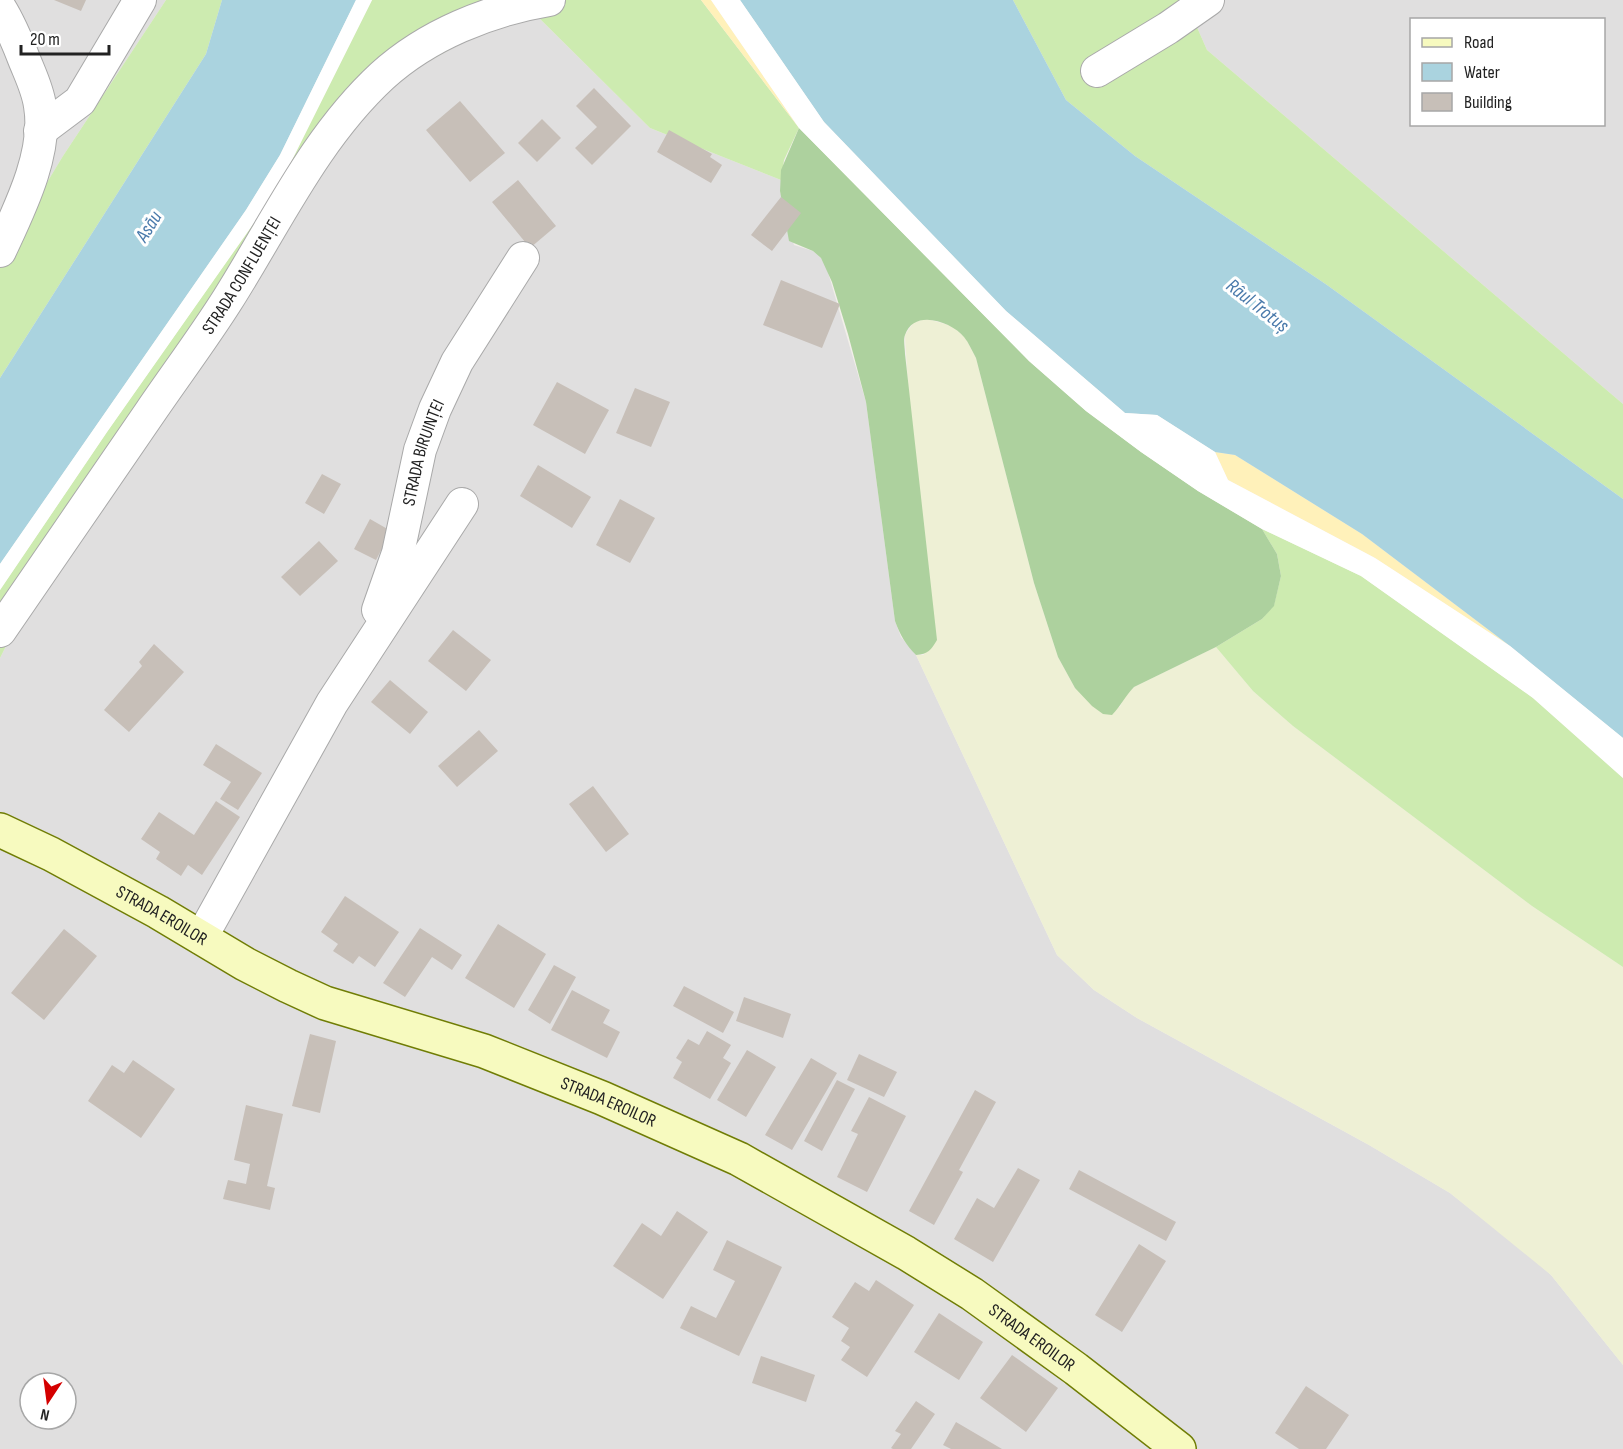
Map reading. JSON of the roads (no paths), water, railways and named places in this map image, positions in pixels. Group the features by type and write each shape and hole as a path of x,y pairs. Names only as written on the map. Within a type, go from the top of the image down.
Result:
{"main road":[{"name":"STRADA EROILOR","path":"0,830 60,859 158,912 244,964 325,1002 484,1051 602,1098 739,1159 906,1253 972,1294 1067,1362 1179,1449"}],"street":[{"path":"40,131 80,101 140,0"},
{"name":"STRADA CONFLUENȚEI","path":"0,631 227,300 320,149 349,110 383,75 413,52 443,34 491,15 530,3 549,0"},
{"path":"1097,71 1168,28 1208,0"},
{"path":"0,8 31,78 40,107 37,156 19,210 0,251"},
{"name":"STRADA BIRUINȚEI","path":"357,663 388,585 398,553 420,450 435,409 457,362 523,258"},
{"name":"STRADA BIRUINȚEI","path":"201,938 332,703 462,504"}],"water":[{"name":"Asău","path":"222,0 356,0 280,155 246,210 0,564 0,378 206,54"},
{"name":"Râul Trotuș","path":"740,0 1013,0 1066,100 1135,156 1327,285 1623,499 1623,738 1510,646 1362,534 1235,455 1215,452 1157,415 1125,413 1006,311 824,122"}]}
